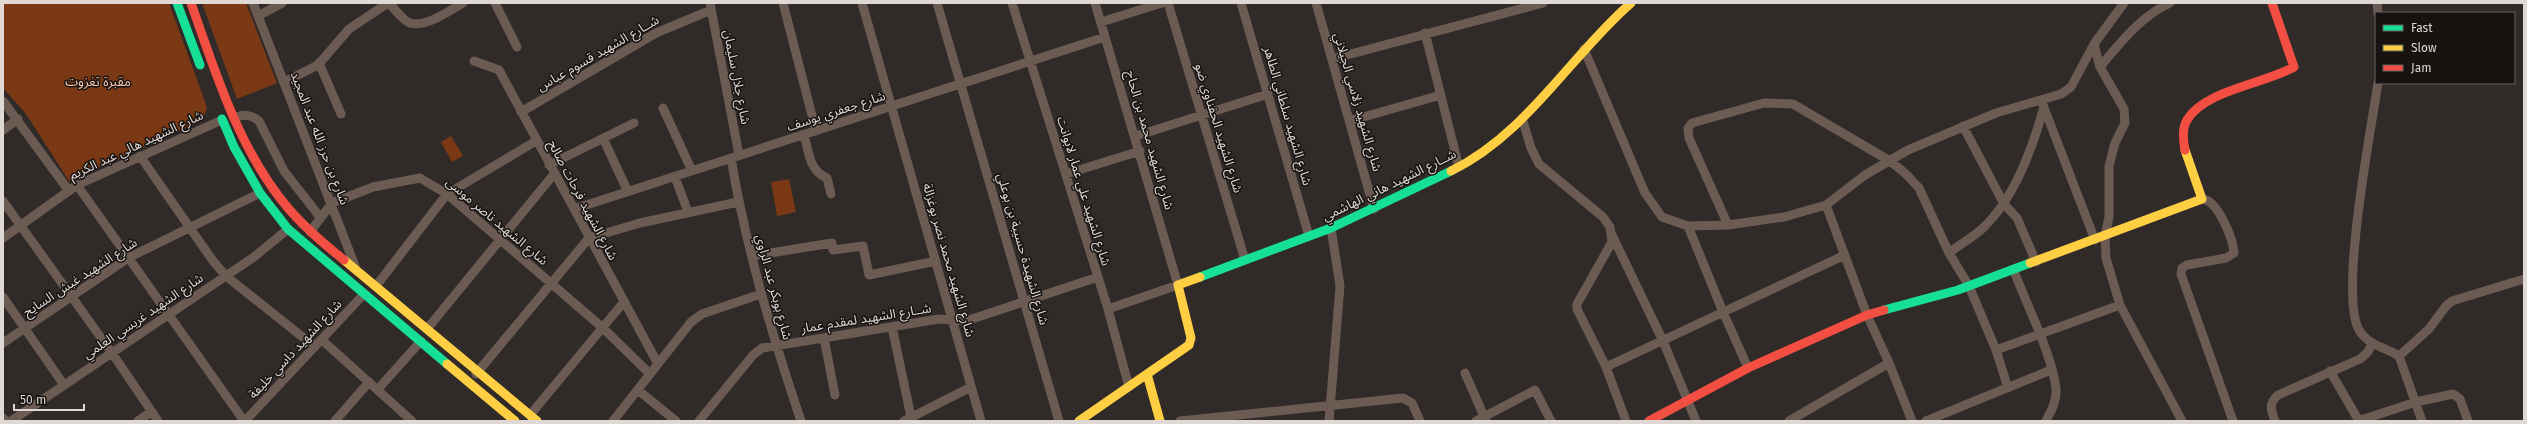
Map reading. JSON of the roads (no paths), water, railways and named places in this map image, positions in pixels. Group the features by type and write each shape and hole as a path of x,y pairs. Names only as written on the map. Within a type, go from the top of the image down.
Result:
{"main road":[{"path":"177,3 203,72"},
{"path":"191,3 234,118 273,191 310,232 533,418"},
{"name":"شــارع الشهيد هاني الهاشمي","path":"1178,285 1331,228 1374,209 1459,167 1498,139 1522,118 1584,49 1630,3"},
{"path":"1649,421 1748,368 1867,315 1969,286 2014,271 2202,200 2183,135 2185,119 2198,105 2294,67 2272,3"},
{"path":"217,107 222,120 260,193 288,229 469,382 510,420"},
{"path":"1079,421 1184,350 1191,338 1178,285"},
{"path":"1147,374 1160,421"}],"street":[{"name":"شارع بن حرز الله عبد المجيد","path":"254,3 332,203 356,271"},
{"path":"258,16 282,3"},
{"path":"284,82 319,64 353,25 389,3 405,20 414,24 426,22 463,3"},
{"path":"495,3 517,47"},
{"path":"783,3 816,131"},
{"name":"شارع الشهيد محمد نصر بوغزالة","path":"862,3 981,421"},
{"name":"شارع الشهيدة حسيبة بن بوعلي","path":"937,3 1059,421"},
{"name":"شارع الشهيد علي عمار لابوانت","path":"1012,3 1108,309 1129,387"},
{"name":"شارع الشهيد محمد بن الحاج","path":"1095,3 1136,136 1178,285"},
{"path":"1101,22 1162,3"},
{"name":"شارع الشهيد الحفناوي ضو","path":"1168,3 1245,260"},
{"name":"شارع الشهيد سلطاني الطاهر","path":"1241,3 1309,236"},
{"name":"شارع الشهيد زلاسي الجيلاني","path":"1316,3 1374,209"},
{"path":"1332,59 1425,33 1543,3"},
{"path":"1584,49 1651,204 1662,217 1688,226 1728,225 1784,217 1826,206 1866,175 1908,150 1996,113 2043,104 2061,94 2071,87 2094,44 2124,3"},
{"path":"2100,67 2125,38 2159,8 2170,3"},
{"name":"شــارع الشهيد قسوم عباس","path":"521,112 656,33 710,6"},
{"name":"شارع جلال سليمان","path":"710,6 735,157"},
{"path":"1425,33 1459,167"},
{"name":"شارع جعفري يوسف","path":"574,209 1105,37"},
{"path":"2094,44 2100,67 2124,109 2125,123 2115,143 2109,166 2109,217 2105,236 2106,258 2120,305 2182,421"},
{"name":"شارع الشهيد فرحات صالح","path":"474,61 499,70 536,141 658,364"},
{"path":"319,64 341,114"},
{"path":"2378,84 2361,193 2352,303 2359,329 2372,343 2399,356 2422,421"},
{"path":"1136,136 1268,94"},
{"path":"1349,121 1441,95"},
{"path":"3,101 128,258 167,315 245,421"},
{"path":"1728,225 1689,138 1688,128 1692,123 1764,103 1793,104 1890,161 1919,188 1949,253 1969,286 1996,350 2008,388"},
{"path":"1949,253 1983,228 2004,204 2036,136 2043,104"},
{"path":"2043,104 2095,240"},
{"path":"663,108 692,171"},
{"path":"234,118 243,114 251,115 259,121 284,171 320,217"},
{"path":"1522,118 1531,148 1539,164 1603,217 1663,340 1696,421"},
{"path":"3,130 18,119"},
{"name":"شارع الشهيد هالي عبد الكريم","path":"3,238 73,188 140,156 222,120"},
{"path":"549,165 634,123"},
{"path":"1963,126 2004,204 2017,218 2036,262"},
{"path":"804,135 813,168 819,175 827,178 831,194"},
{"path":"604,138 628,192"},
{"path":"376,286 447,194 536,141"},
{"path":"1066,174 1140,151"},
{"path":"140,156 212,261 226,276 315,347"},
{"name":"شارع بوبكر عبد الراوي","path":"735,157 738,202 775,344 801,421"},
{"path":"427,329 554,174"},
{"path":"675,177 688,212"},
{"name":"شارع الشهيد ناصر موسى","path":"310,232 332,203 373,187 408,179 420,178 447,194 500,239 603,328 650,374"},
{"name":"شارع الشهيد غبش السايح","path":"3,343 128,258 260,193"},
{"path":"2202,200 2212,203 2218,209 2234,253 2226,258 2187,265 2182,268 2181,274 2233,421"},
{"path":"3,201 72,296 158,421"},
{"path":"469,382 589,238 688,212 738,202"},
{"path":"1826,206 1867,315 1889,362 1912,421"},
{"path":"1688,226 1723,312 1748,368"},
{"path":"1329,421 1329,405 1340,286 1331,228"},
{"name":"شارع الشهيد غريسي العلمي","path":"11,421 226,276 288,229"},
{"path":"1612,235 1612,242 1577,304 1578,312 1606,367 1626,421"},
{"path":"752,256 832,243 834,250 863,246 869,275 936,261"},
{"path":"1606,367 1845,255"},
{"path":"350,282 356,271"},
{"path":"2014,271 2051,370 2055,397 2046,421"},
{"name":"شــارع الشهيد لمقدم عمار","path":"699,421 753,355 762,348 775,344 892,328 939,319 954,322 966,321 1098,277"},
{"path":"2399,356 2429,329 2446,306 2452,301 2524,279"},
{"name":"شــارع الشهيد هاني الهاشمي","path":"1108,309 1178,285"},
{"name":"شارع الشهيد داسي خليفة","path":"245,421 364,294"},
{"path":"613,421 691,322 702,314 761,294"},
{"path":"3,297 64,385"},
{"path":"533,418 624,303"},
{"path":"1996,350 2120,305"},
{"path":"892,328 907,419 971,387"},
{"path":"824,338 835,395"},
{"path":"322,340 378,389 410,420"},
{"path":"378,389 421,341"},
{"path":"2272,420 2270,411 2272,401 2278,395 2364,356 2372,343"},
{"path":"1789,421 1889,362"},
{"path":"1926,421 2051,370"},
{"path":"2330,371 2358,421 2416,402 2457,395 2468,421"},
{"path":"1465,373 1482,420 1535,390 1551,421"},
{"path":"335,421 370,382"},
{"path":"638,390 676,421"},
{"path":"1180,421 1230,418 1329,405 1403,398 1412,403 1420,421"},
{"path":"138,421 152,412"},
{"path":"23,413 29,421"}],"park label":[{"name":"مقبرة تغزوت","path":"98,81"}]}
